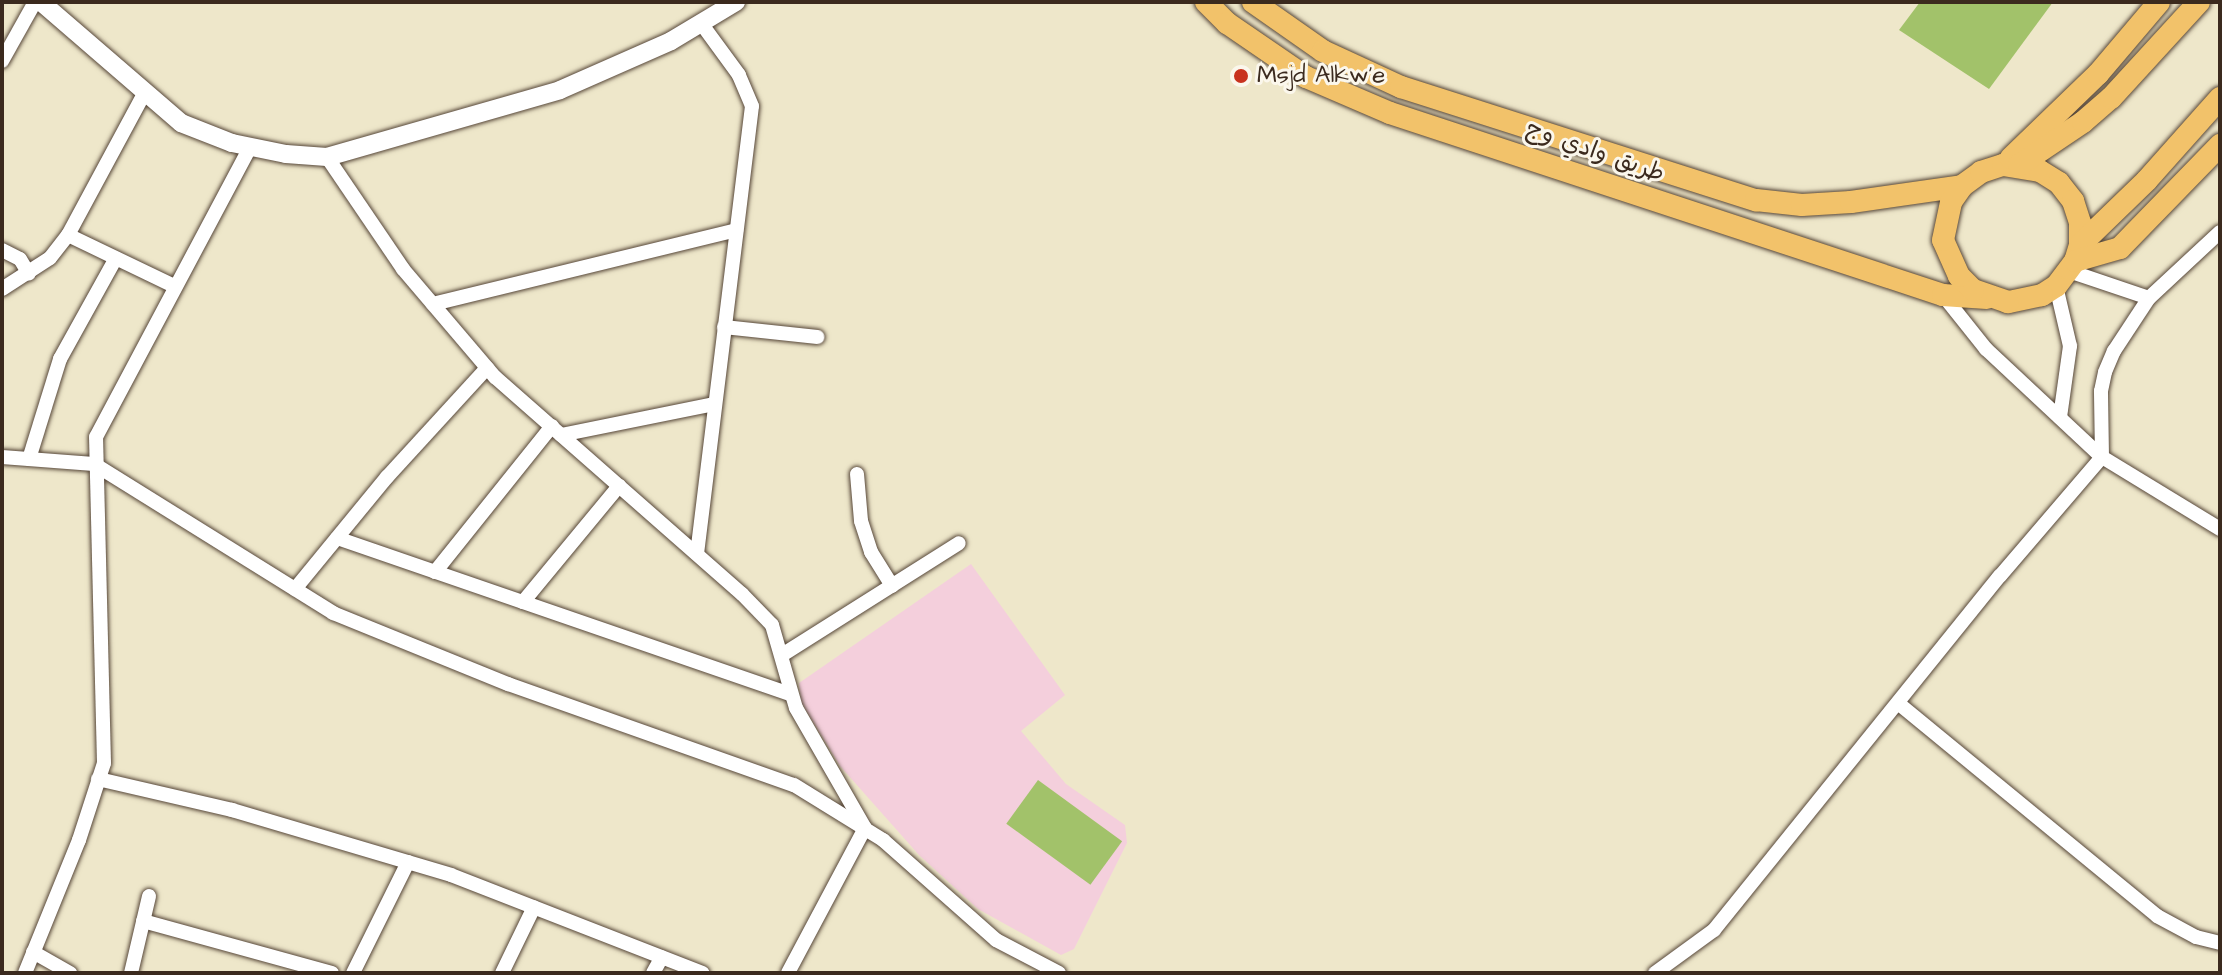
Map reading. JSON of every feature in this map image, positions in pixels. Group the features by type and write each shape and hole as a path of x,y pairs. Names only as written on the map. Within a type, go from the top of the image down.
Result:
{"main road":[{"name":"طريق وادي وج","path":"1206,2 1227,23 1271,55 1342,95 1943,295 1991,298"},
{"name":"طريق وادي وج","path":"1253,2 1323,51 1401,87 1756,200 1802,205 1851,202 1962,186"},
{"path":"2011,165 2098,74 2159,2"},
{"path":"2199,2 2111,98 2083,122 2011,165 1981,172 1962,186 1951,202 1943,240 1959,276 1973,290 1991,298 2025,301 2070,266 2220,98"},
{"path":"2070,266 2120,248 2220,145"},
{"path":"2011,165 2040,171 2066,192 2080,223 2070,266"}],"street":[{"path":"2,61 38,2 181,123 250,147 327,157 560,90 671,41 736,2"},
{"path":"697,554 752,106 739,75 701,23"},
{"path":"2,289 50,258 68,235 145,92"},
{"path":"25,973 79,840 104,763 94,464 96,437 250,147"},
{"path":"327,157 403,269 487,368 697,554 772,625 791,694 865,828"},
{"path":"433,304 736,230"},
{"path":"1655,973 1714,930 2102,457 2101,391 2114,351 2149,298 2220,232"},
{"path":"68,235 174,286"},
{"path":"2,250 20,259 29,274"},
{"path":"29,459 60,359 116,258"},
{"path":"2060,417 2070,346 2070,266 2149,298"},
{"path":"1943,295 1986,349 2102,457 2220,529"},
{"path":"724,327 817,337"},
{"path":"295,589 387,477 487,368"},
{"path":"435,572 556,431 715,404"},
{"path":"2,457 94,464 333,613 508,684 794,785 883,840 996,940 1059,973"},
{"path":"857,474 861,521 871,552 892,586"},
{"path":"523,602 619,486"},
{"path":"337,538 791,694"},
{"path":"782,655 959,543"},
{"path":"1898,703 2157,916 2196,937 2220,943"},
{"path":"98,779 232,810 408,862 703,973"},
{"path":"788,973 865,828"},
{"path":"353,973 408,862"},
{"path":"131,973 149,896"},
{"path":"502,973 534,907"},
{"path":"143,921 332,973"},
{"path":"33,952 70,973"},
{"path":"653,973 662,957"}],"shaded area":[{"path":"971,564 1065,695 1021,731 1066,784 1125,825 1127,843 1074,949 1061,955 978,909 919,855 840,766 801,702 799,683"}],"green space":[{"path":"1920,2 2053,2 1989,89 1899,30"},
{"path":"1038,780 1122,841 1090,885 1006,824"}],"place":[{"name":"Msjd Alkw'e","path":"1241,76"}]}
